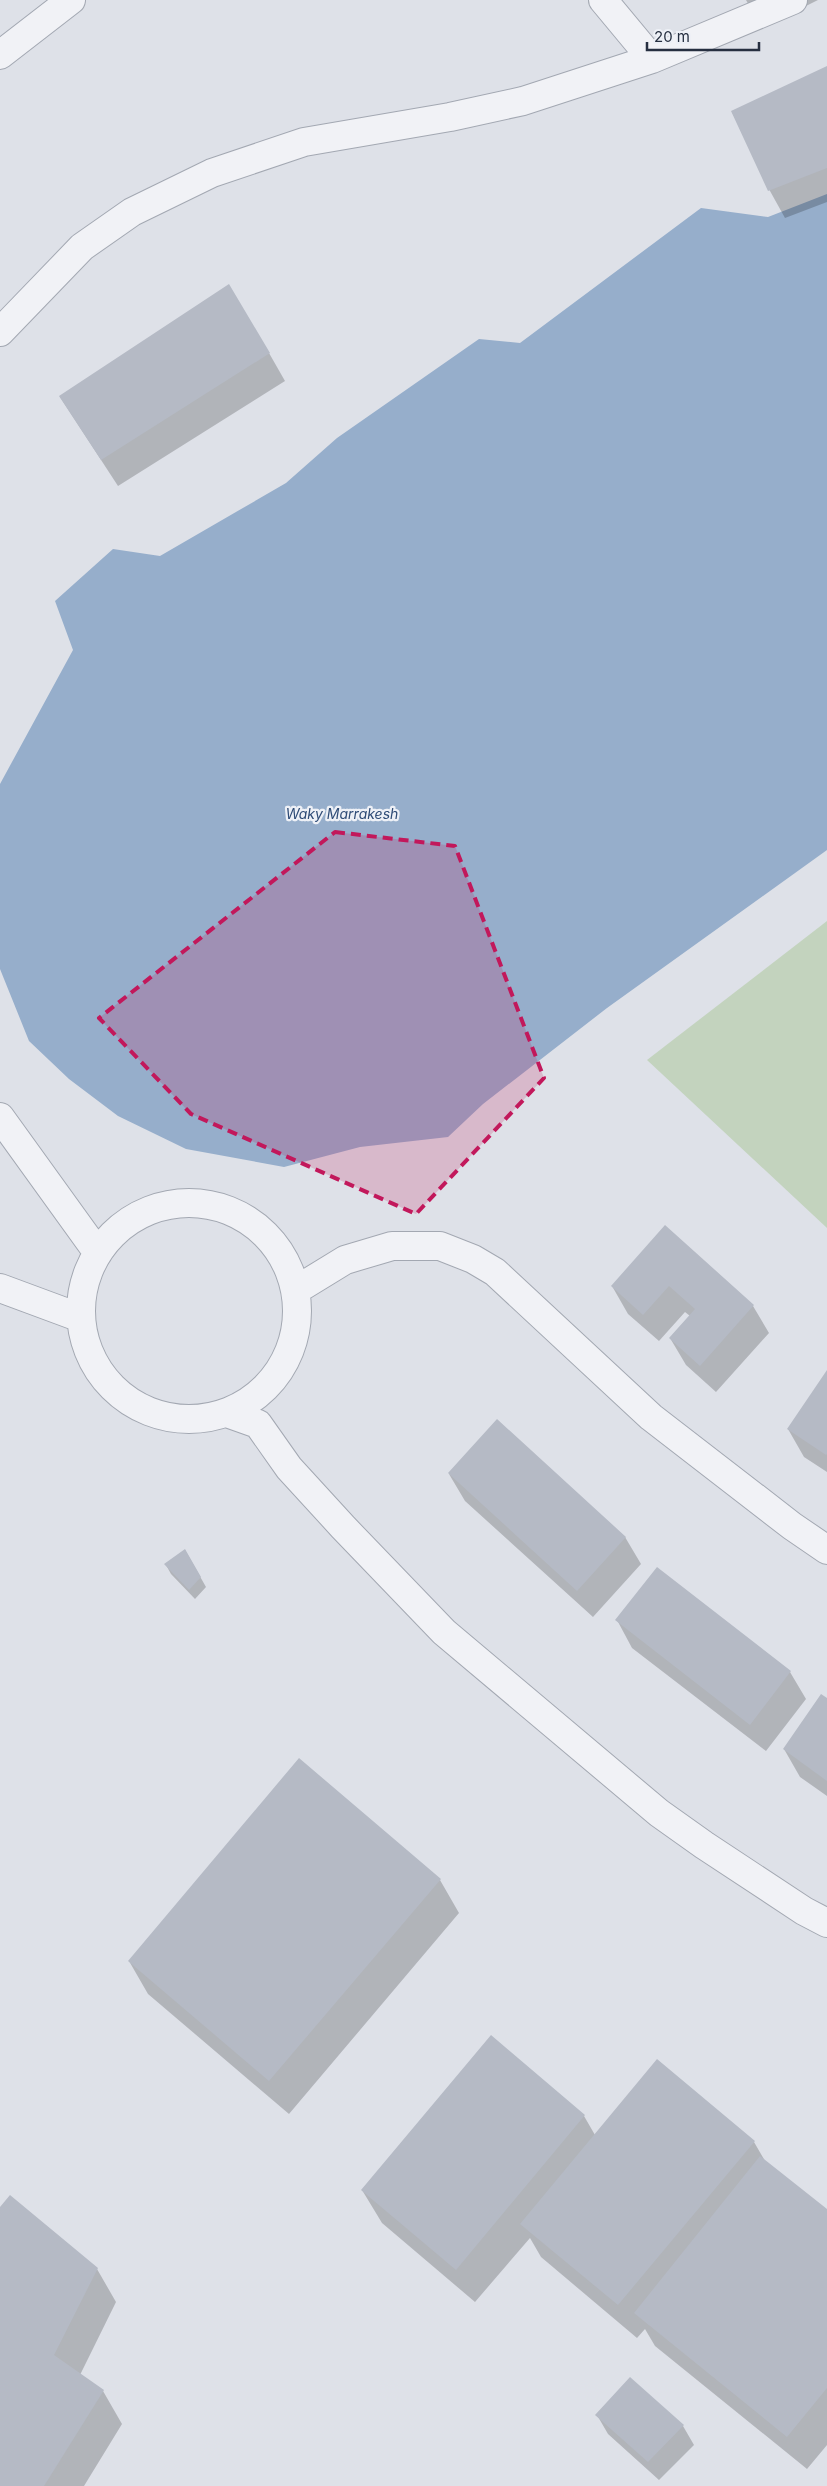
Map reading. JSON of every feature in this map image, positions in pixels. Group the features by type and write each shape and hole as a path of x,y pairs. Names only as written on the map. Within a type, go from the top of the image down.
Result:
{"street":[{"path":"0,55 71,0"},
{"path":"603,0 652,59"},
{"path":"0,332 82,247 132,212 212,173 304,142 450,117 523,101 652,59 793,0"},
{"path":"0,1117 98,1253"},
{"path":"191,1202 227,1209 259,1228 283,1256 296,1290 298,1320 291,1350 275,1377 254,1398 227,1413 194,1420 160,1416 130,1403 105,1380 92,1358 88,1351 81,1318 84,1285 98,1253 122,1226 155,1208 191,1202"},
{"path":"296,1290 345,1260 392,1246 440,1246 473,1259 495,1272 651,1417 792,1526 827,1550"},
{"path":"0,1288 81,1318"},
{"path":"227,1413 258,1424 289,1468 342,1527 444,1632 659,1813 804,1911 827,1923"}],"highlighted area":[{"path":"335,832 455,846 544,1078 416,1214 191,1114 99,1018"}],"green space":[{"path":"827,921 827,1228 647,1060"}],"water":[{"name":"Waky Marrakesh","path":"827,194 827,850 607,1008 483,1104 448,1137 360,1147 284,1167 186,1149 118,1116 69,1079 29,1041 0,969 0,784 73,650 55,601 113,549 160,556 286,483 337,438 479,339 520,343 701,208 768,217"}],"building":[{"path":"827,66 827,168 768,191 731,111"},
{"path":"229,284 270,353 101,460 59,396"},
{"path":"665,1225 754,1305 700,1366 669,1338 695,1309 669,1286 643,1315 611,1286"},
{"path":"827,1370 827,1454 826,1455 787,1429"},
{"path":"497,1419 626,1537 577,1591 448,1473"},
{"path":"185,1549 201,1577 189,1590 164,1564"},
{"path":"657,1567 791,1671 750,1725 615,1620"},
{"path":"821,1694 827,1698 827,1781 783,1749"},
{"path":"299,1758 441,1879 269,2081 128,1961"},
{"path":"491,2035 585,2115 456,2270 361,2190"},
{"path":"657,2059 755,2141 618,2305 520,2224"},
{"path":"760,2156 827,2209 827,2388 787,2437 634,2313"},
{"path":"10,2195 98,2268 54,2355 104,2390 44,2486 0,2486 0,2207"},
{"path":"630,2377 684,2425 648,2462 595,2415"}]}
